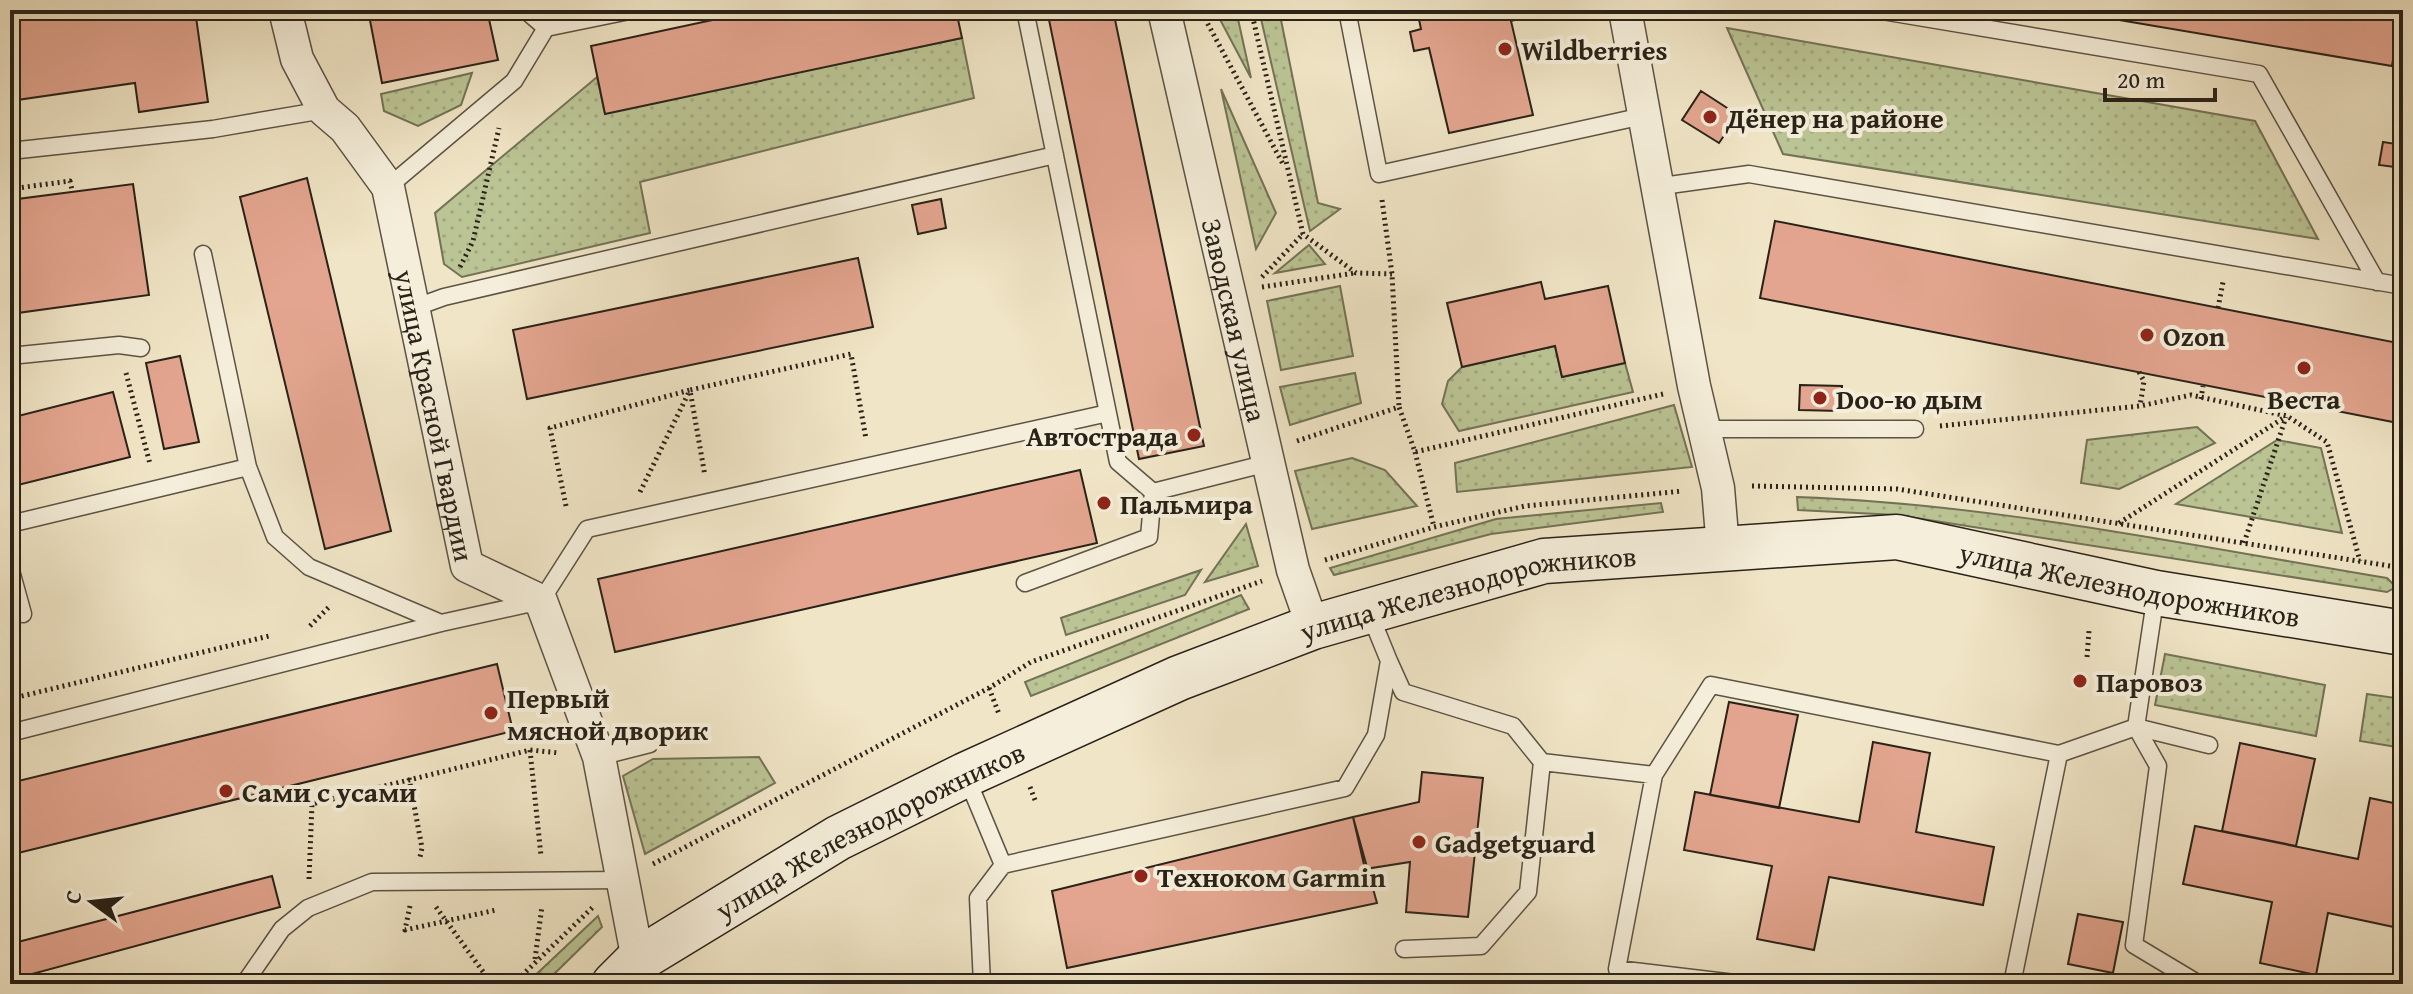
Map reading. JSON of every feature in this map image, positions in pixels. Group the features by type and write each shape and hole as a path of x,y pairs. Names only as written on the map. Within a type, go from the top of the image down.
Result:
{"street":[{"name":"улица Красной Гвардии","path":"285,10 297,59 324,110 345,128 388,187 467,566 541,601"},
{"name":"Заводская улица","path":"1164,10 1267,457 1307,565 1313,627"},
{"path":"1625,10 1655,187 1694,386 1706,429 1732,487 1723,548"},
{"name":"улица Железнодорожников","path":"630,976 838,838 965,775 1179,678 1313,627 1544,561 1897,537 2156,593 2403,633"},
{"path":"541,601 599,757 623,880 630,976"}],"lane":[{"path":"525,10 546,28"},
{"path":"388,187 514,81 546,28 634,10"},
{"path":"1025,10 1118,462 1153,492"},
{"path":"1347,10 1379,174 1643,116"},
{"path":"1876,10 2259,74 2377,282"},
{"path":"10,151 213,129 324,110"},
{"path":"411,309 444,297 1055,155"},
{"path":"1655,187 1749,174 2403,286"},
{"path":"203,254 248,467 275,537 309,567 441,623"},
{"path":"10,356 119,345 141,348"},
{"path":"10,733 441,623 541,601 587,529 1108,413"},
{"path":"1706,429 1915,429"},
{"path":"1153,492 1267,457"},
{"path":"10,524 156,486 248,467"},
{"path":"1025,583 1149,537 1153,492"},
{"path":"10,567 23,614"},
{"path":"2156,593 2136,727 2158,766 2134,945 2199,984"},
{"path":"1368,611 1403,692 1513,726 1542,762 1654,775"},
{"path":"982,984 978,898 1003,865 1345,788 1376,735 1389,661"},
{"path":"1743,984 1617,969 1654,775 1711,685 2059,754 2136,727 2209,745"},
{"path":"599,757 650,744"},
{"path":"2012,984 2059,754"},
{"path":"1404,949 1481,946 1528,892 1542,762"},
{"path":"965,775 1003,865"},
{"path":"244,984 282,929 308,908 372,882 623,880"}],"path":[{"path":"1201,10 1288,174"},
{"path":"1251,10 1303,234 1356,273"},
{"path":"444,297 473,241 514,81"},
{"path":"1379,174 1392,274 1399,407 1415,452 1434,527"},
{"path":"10,189 70,181 72,190"},
{"path":"1303,234 1251,288 1356,273 1392,274"},
{"path":"119,345 156,486"},
{"path":"566,506 550,428 690,390 851,354 868,439 853,442"},
{"path":"2139,372 2144,381 2140,406"},
{"path":"1415,452 1694,386"},
{"path":"2201,399 2203,386"},
{"path":"690,390 705,476 720,473"},
{"path":"633,520 640,492 690,390"},
{"path":"1915,429 2140,406 2191,395 2287,416 2327,442 2360,561"},
{"path":"1267,457 1399,407"},
{"path":"2118,524 2287,416"},
{"path":"2244,543 2287,416"},
{"path":"513,984 623,880 989,688 1031,662 1307,565 1434,527 1525,506 1732,487 1897,489 2403,568"},
{"path":"297,629 313,625 350,583"},
{"path":"2087,657 2089,631"},
{"path":"10,699 282,633"},
{"path":"989,688 999,714"},
{"path":"308,908 312,804 530,750 599,757"},
{"path":"409,778 422,848 415,884 450,922 492,984"},
{"path":"405,930 503,908"}],"green space":[{"path":"1215,10 1236,10 1251,78"},
{"path":"1259,10 1279,10 1318,203 1340,209 1310,231"},
{"path":"1727,28 2255,121 2318,239 1783,154"},
{"path":"962,38 974,98 640,182 650,233 462,277 444,264 435,213 597,77 605,113"},
{"path":"472,73 461,105 418,126 384,111 381,94"},
{"path":"1221,89 1276,213 1256,249"},
{"path":"1309,245 1325,264 1275,273"},
{"path":"1340,286 1353,356 1281,370 1267,301"},
{"path":"1555,346 1562,377 1625,363 1633,392 1459,431 1442,404 1448,381 1462,367"},
{"path":"1355,373 1361,403 1290,425 1280,387"},
{"path":"1674,405 1692,467 1457,492 1455,463"},
{"path":"2197,427 2215,443 2119,489 2081,483 2087,440"},
{"path":"2277,440 2321,448 2342,533 2176,504"},
{"path":"1352,458 1385,470 1417,506 1312,529 1295,471"},
{"path":"1797,497 1946,508 2094,528 2387,578 2396,587 2387,592 1897,515 1798,510"},
{"path":"1661,503 1663,512 1491,534 1334,575 1330,568 1496,519"},
{"path":"1246,524 1258,566 1205,582"},
{"path":"1201,570 1185,595 1066,635 1061,618"},
{"path":"1241,595 1249,609 1031,696 1025,682"},
{"path":"2165,654 2325,685 2316,736 2155,705"},
{"path":"2367,694 2403,699 2403,748 2360,741"},
{"path":"759,757 775,783 645,854 623,776 653,759"},
{"path":"598,916 602,927 544,984 526,984"}],"building":[{"path":"10,10 66,10 10,20"},
{"path":"66,10 195,10 208,102 139,112 135,83 10,101 10,20"},
{"path":"368,10 487,10 498,60 382,83"},
{"path":"759,10 956,10 962,38 605,114 591,46"},
{"path":"1047,10 1113,10 1204,446 1139,459"},
{"path":"1417,10 1551,10 1511,21 1533,115 1449,133 1429,48 1414,51 1410,32 1421,29"},
{"path":"2060,10 2401,10 2392,66"},
{"name":"Дёнер на районе","path":"1701,91 1738,115 1719,143 1682,120"},
{"path":"2383,142 2403,145 2403,168 2379,165"},
{"path":"307,178 391,531 325,549 240,197"},
{"path":"133,184 149,295 10,314 10,200"},
{"path":"941,199 946,228 918,234 912,205"},
{"path":"1775,221 2403,344 2403,424 1760,298"},
{"path":"858,258 873,327 527,399 513,330"},
{"path":"1541,282 1545,299 1608,286 1625,363 1562,377 1555,346 1462,367 1447,303"},
{"path":"180,356 199,442 164,449 146,363"},
{"name":"Doo-ю дым","path":"1800,385 1842,386 1841,411 1799,410"},
{"path":"113,392 130,457 10,487 10,418"},
{"path":"1080,470 1097,543 615,652 598,579"},
{"path":"497,664 513,731 10,855 10,783"},
{"path":"1729,702 1798,715 1779,808 1710,795"},
{"path":"1873,742 1930,753 1916,832 1994,847 1983,905 1829,877 1814,950 1757,939 1772,866 1684,850 1695,792 1859,822"},
{"path":"2240,743 2315,759 2296,846 2222,831"},
{"path":"1422,772 1483,778 1468,917 1406,912 1410,862 1365,869 1353,817 1419,802"},
{"path":"2370,798 2403,805 2403,929 2328,913 2316,975 2260,963 2272,902 2183,884 2195,826 2358,859"},
{"path":"1353,817 1377,903 1067,968 1052,891"},
{"path":"272,876 280,907 10,980 10,944"},
{"path":"2078,914 2123,922 2113,973 2068,964"}],"place":[{"name":"Wildberries","path":"1505,49"},
{"name":"Дёнер на районе","path":"1710,117"},
{"name":"Ozon","path":"2147,335"},
{"name":"Веста","path":"2304,368"},
{"name":"Doo-ю дым","path":"1820,398"},
{"name":"Автострада","path":"1194,435"},
{"name":"Пальмира","path":"1104,503"},
{"name":"Паровоз","path":"2080,681"},
{"name":"Первый мясной дворик","path":"491,713"},
{"name":"Сами с усами","path":"226,791"},
{"name":"Gadgetguard","path":"1419,842"},
{"name":"Техноком Garmin","path":"1141,876"}]}
